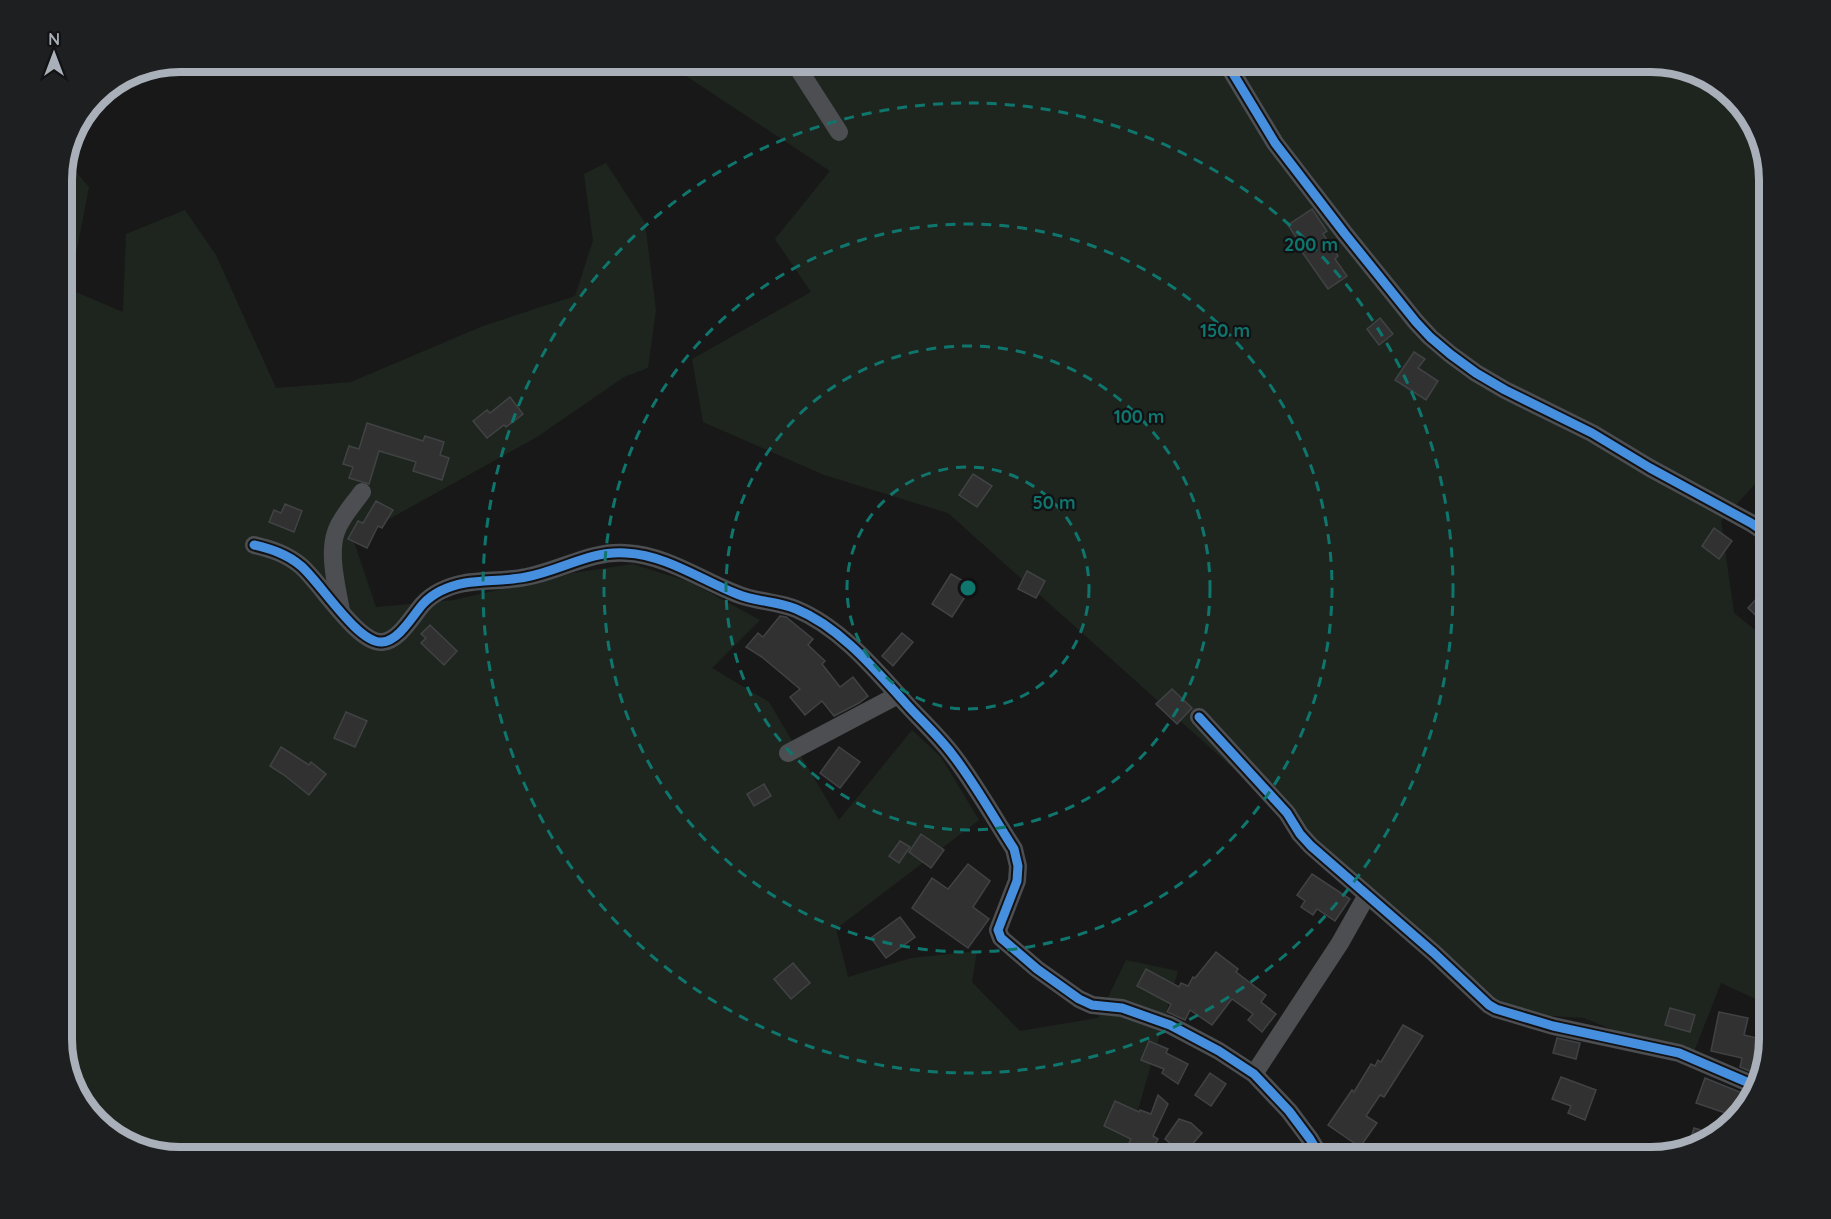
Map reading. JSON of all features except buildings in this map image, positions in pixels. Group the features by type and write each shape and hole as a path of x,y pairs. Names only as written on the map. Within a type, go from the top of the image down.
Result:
{"street":[{"path":"800,72 839,132"},
{"path":"1232,72 1275,143 1345,234 1430,337 1476,373 1505,390 1592,433 1759,528"},
{"path":"341,613 334,541 342,520 362,492"},
{"path":"254,545 273,549 301,565 316,580 341,613 372,640 382,642 391,639 403,629 424,603 450,586 526,577 594,555 611,553 646,556 691,572 738,595 797,609 831,630 866,659 952,753 1014,849 1018,866 1017,881 998,930 1001,938 1037,969 1079,999 1092,1005 1122,1008 1170,1025 1219,1051 1254,1074 1289,1111 1315,1147"},
{"path":"788,753 898,695"},
{"path":"1199,717 1287,813 1300,834 1311,846 1496,1009 1553,1026 1679,1053 1749,1083"},
{"path":"1254,1074 1340,944 1367,895"}],"shaded area":[{"path":"680,72 1652,72 1672,74 1699,83 1722,99 1741,120 1748,132 1759,172 1759,480 1721,521 1734,613 1759,633 1759,1000 1721,983 1690,1062 1584,1018 1504,1013 948,513 824,475 703,422 692,359 811,292 775,239 830,171"},
{"path":"606,163 645,223 656,310 648,368 624,377 537,437 353,539 376,607 454,600 573,573 633,564 690,582 760,620 712,668 769,702 839,820 912,730 941,757 979,820 836,929 848,977 911,958 977,951 972,982 1020,1031 1098,1018 1126,960 1178,971 1131,1134 1159,1147 180,1147 145,1141 114,1125 103,1116 86,1093 80,1081 72,1047 72,290 123,312 126,234 185,210 216,255 276,388 351,382 483,326 575,296 593,241 584,174"},
{"path":"73,168 89,187 72,274"}],"cycle path":[{"path":"1232,72 1275,143 1345,234 1430,337 1476,373 1505,390 1592,433 1759,528"},
{"path":"254,545 279,552 296,562 351,623 372,640 382,642 388,641 405,627 427,600 448,588 465,583 526,577 588,558 613,553 655,558 737,594 789,606 813,617 858,652 942,742 968,776 1014,849 1018,866 1017,881 998,930 1001,938 1037,969 1079,999 1092,1005 1122,1008 1170,1025 1219,1051 1254,1074 1289,1111 1315,1147"},
{"path":"1199,717 1287,813 1300,834 1311,846 1434,953 1489,1005 1553,1026 1679,1053 1749,1083"}]}
